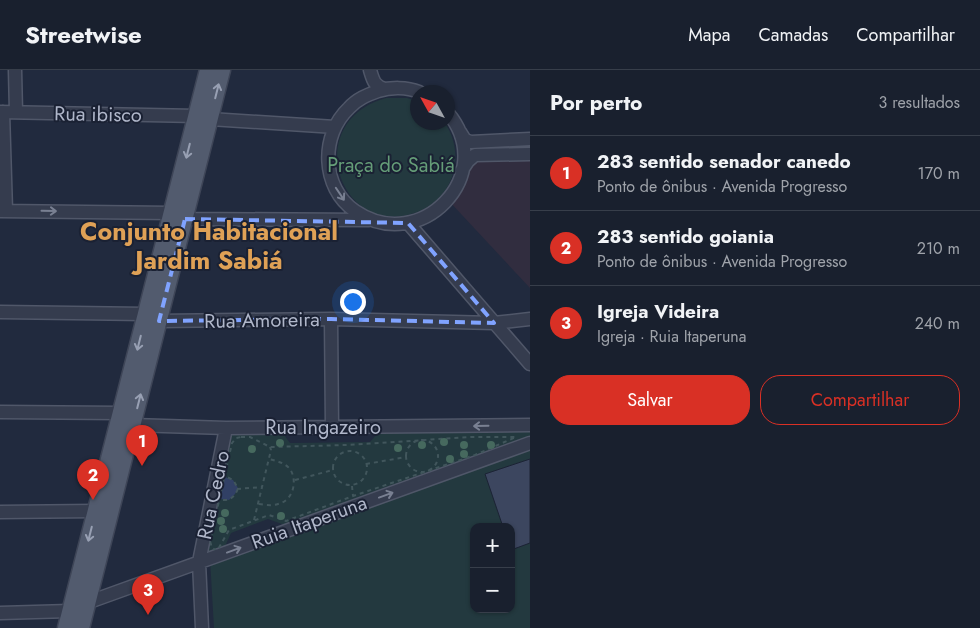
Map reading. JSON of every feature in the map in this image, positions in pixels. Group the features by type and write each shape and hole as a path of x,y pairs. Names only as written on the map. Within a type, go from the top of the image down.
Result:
{"main road":[{"path":"203,117 208,70"},
{"path":"81,628 133,425 152,318 203,117 222,70"},
{"path":"66,628 120,413 152,318"}],"street":[{"path":"16,70 6,112 3,211 371,220 385,224 408,223 419,220 440,208 456,188 464,156 460,132"},
{"path":"370,70 374,83 378,87 385,89"},
{"path":"371,220 349,206 342,198 332,180 328,159 329,145 335,126 347,109 356,101 364,96 385,89 400,88 410,90"},
{"name":"Rua ibisco","path":"6,112 203,117 335,126"},
{"path":"455,124 465,140 471,142 530,139"},
{"path":"462,170 468,161 475,156 530,154"},
{"path":"408,223 530,364"},
{"name":"Rua Amoreira","path":"0,312 152,318 331,318 494,323 530,319"},
{"path":"331,318 332,428"},
{"path":"0,412 120,413 133,425"},
{"name":"Rua Ingazeiro","path":"133,425 226,428 530,425"},
{"name":"Rua Cedro","path":"202,628 199,562 226,428"},
{"name":"Ruia Itaperuna","path":"89,602 530,443"},
{"path":"0,512 96,511"},
{"path":"0,613 70,611"}],"path":[{"path":"471,436 516,437 476,455 286,520 269,515 229,530 217,551 212,548 210,541 232,443 236,438 250,437 270,447 347,445 418,440 471,436"},
{"path":"418,440 408,448 406,457 408,463 415,470 427,471 435,464 437,454 433,445 423,440"},
{"path":"346,452 347,445"},
{"path":"254,521 271,450 270,447"},
{"path":"346,452 359,454 363,457 366,464 364,478 352,486 338,481 333,470 335,460 346,452"},
{"path":"366,464 406,457"},
{"path":"258,504 281,504 290,497 295,480 290,469 283,463 269,458"},
{"path":"295,480 333,470"},
{"path":"220,499 229,500 234,496 237,489 234,480 224,477"},
{"path":"237,489 262,488"}],"highlighted area":[{"path":"185,219 408,223 494,323 331,319 159,321"}],"shaded area":[{"path":"530,155 530,288 448,200 468,161"}],"green space":[{"name":"Praça do Sabiá","path":"386,98 407,98 410,99 410,130 449,130 454,145 454,169 446,189 428,207 411,214 385,216 364,208 348,193 339,172 337,150 344,129 360,110"},
{"path":"530,425 530,628 214,628 210,559 199,562 226,428 279,428 290,443 370,442 383,427","holes":["268,519 293,528 222,553 231,533"]}],"water":[{"path":"225,477 233,480 238,488 229,500 220,499"}],"building":[{"path":"530,459 530,543 515,549 515,523 502,523 485,474"}],"place":[{"name":"283 sentido senador canedo","path":"142,466"},
{"name":"283 sentido goiania","path":"93,500"},
{"name":"Igreja Videira","path":"148,615"}],"district":[{"name":"Conjunto Habitacional Jardim Sabiá","path":"209,246"}]}
